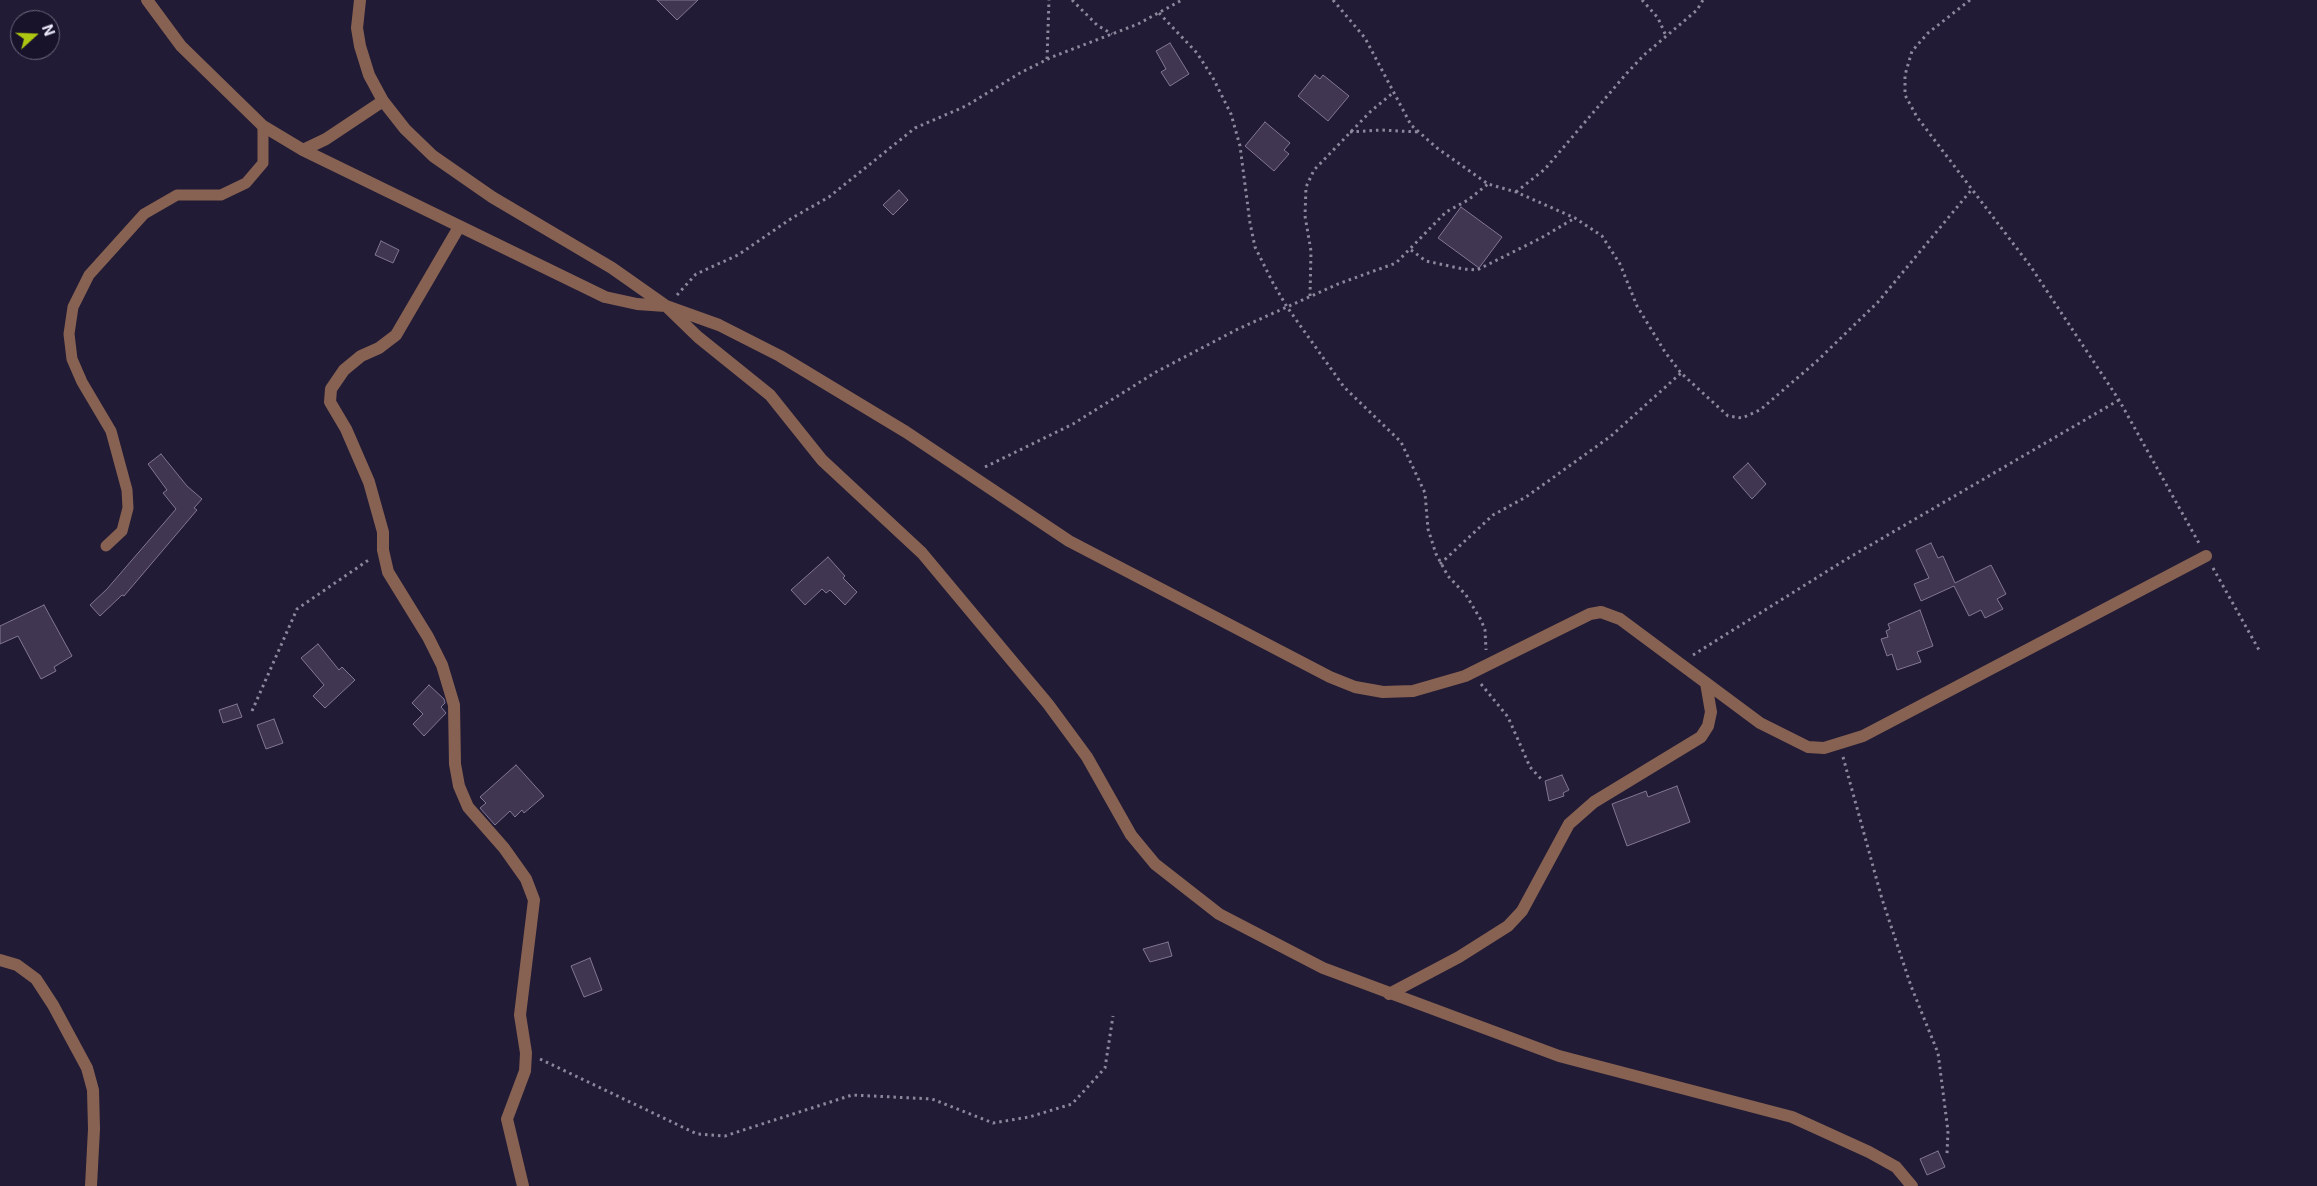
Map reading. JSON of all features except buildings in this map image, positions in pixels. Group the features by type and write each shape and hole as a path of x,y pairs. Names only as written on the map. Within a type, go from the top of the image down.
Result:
{"street":[{"path":"147,0 181,46 263,126 303,150 605,297 637,304 666,306 719,325 780,356 906,432 1069,541 1330,677 1355,687 1383,692 1413,691 1465,676 1590,614 1601,612 1620,619 1760,723 1808,747 1824,748 1872,732 2206,556"},
{"path":"360,0 357,28 360,46 369,75 383,101 405,130 433,156 492,196 612,268 666,306 698,337 770,395 822,460 922,553 1048,704 1087,758 1131,835 1155,864 1219,914 1323,968 1559,1056 1792,1117 1869,1152 1896,1167 1912,1186"},
{"path":"303,150 326,139 383,101"},
{"path":"459,227 396,335 379,348 361,356 344,370 332,389 330,402 346,429 369,482 383,532 382,550 388,572 428,637 442,665 454,704 457,778 468,807 504,848 526,879 534,900 520,1015 526,1053 524,1071 507,1119 523,1186"},
{"path":"1389,994 1459,956 1508,926 1522,911 1569,824 1594,802 1692,745 1701,737 1708,726 1711,712 1706,683"},
{"path":"0,960 17,965 36,979 53,1005 87,1068 93,1090 94,1129 91,1186"}],"lane":[{"path":"106,546 122,531 128,508 127,490 112,431 82,382 72,359 69,334 73,307 89,275 144,214 178,195 222,194 246,183 263,163 263,126"}],"path":[{"path":"1047,60 1049,0"},
{"path":"1072,0 1097,24 1112,34"},
{"path":"666,306 696,274 738,255 792,218 830,197 915,128 966,106 1047,60 1138,24 1182,0"},
{"path":"1333,0 1365,38 1412,125 1419,132 1464,168 1488,184 1516,192 1575,218 1602,236 1620,264 1637,306 1664,352 1681,373 1728,416 1742,418 1760,410 1817,361 1878,302 1973,188"},
{"path":"1642,0 1658,18 1666,36"},
{"path":"1516,192 1545,169 1626,74 1666,36 1691,16 1703,0"},
{"path":"1970,0 1928,33 1912,51 1905,75 1905,95 1917,117 1973,188 2031,267 2119,400 2259,650"},
{"path":"1159,12 1197,53 1213,78 1231,114 1240,146 1255,247 1287,307 1344,387 1401,442 1426,493 1428,529 1440,564 1466,595 1482,620 1485,630 1486,666"},
{"path":"1310,296 1311,251 1305,216 1306,187 1314,170 1350,132 1394,92"},
{"path":"1350,132 1381,130 1419,132"},
{"path":"972,475 1073,424 1156,372 1310,296 1396,263 1411,250 1430,227 1446,212 1468,200 1488,184"},
{"path":"1411,250 1426,260 1464,269 1477,270 1541,238 1575,218"},
{"path":"1440,564 1493,515 1526,497 1611,436 1681,373"},
{"path":"1680,664 1845,560 2119,400"},
{"path":"252,711 297,609 382,550"},
{"path":"1465,676 1480,683 1493,696 1511,723 1530,767 1542,780"},
{"path":"1840,744 1882,899 1911,986 1938,1052 1945,1103 1948,1154"},
{"path":"526,1053 697,1134 725,1136 852,1095 932,1098 993,1123 1028,1117 1072,1104 1105,1068 1113,1016"}]}
